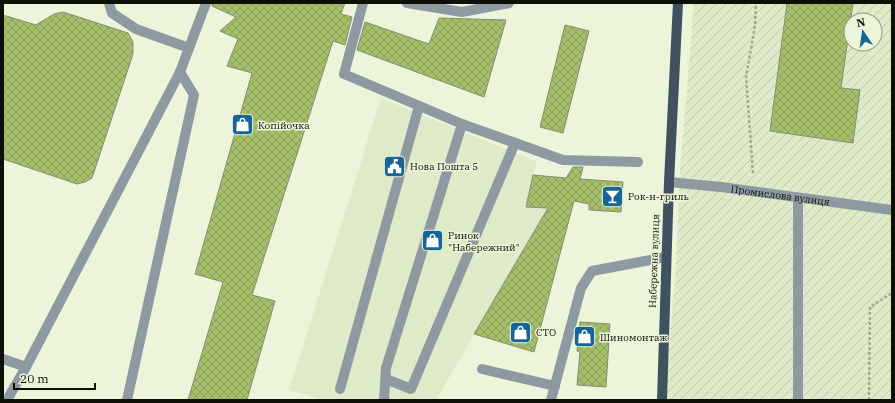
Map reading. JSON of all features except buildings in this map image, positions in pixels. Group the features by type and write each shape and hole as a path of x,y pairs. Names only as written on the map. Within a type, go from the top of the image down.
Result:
{"main road":[{"name":"Набережна вулиця","path":"662,400 668,182 678,3"}],"street":[{"path":"109,3 112,13 136,29 189,48"},
{"path":"7,400 26,367 180,72 206,3"},
{"path":"363,3 344,74 462,124 564,160 638,162"},
{"path":"407,3 462,12 509,3"},
{"path":"127,400 194,95 180,72"},
{"path":"340,389 419,106"},
{"path":"384,400 386,368 462,124"},
{"path":"386,379 410,389 515,143"},
{"name":"Промислова вулиця","path":"668,182 892,210"},
{"path":"798,198 798,400"},
{"path":"551,400 581,288 592,271 666,257"},
{"path":"3,359 26,367"},
{"path":"482,369 555,386"}],"path":[{"path":"754,192 746,77 755,26 756,3"},
{"path":"869,400 870,307 892,293"}],"shaded area":[{"path":"694,3 892,3 892,400 665,400 676,264 680,169"},
{"name":"Ринок \"Набережний\"","path":"381,98 537,162 526,207 548,208 436,400 323,400 289,390"}],"place":[{"name":"Копійочка","path":"242,125"},
{"name":"Нова Пошта 5","path":"394,166"},
{"name":"Рок-н-гриль","path":"612,196"},
{"name":"Ринок \"Набережний\"","path":"432,241"},
{"name":"СТО","path":"520,332"},
{"name":"Шиномонтаж","path":"585,337"}]}
